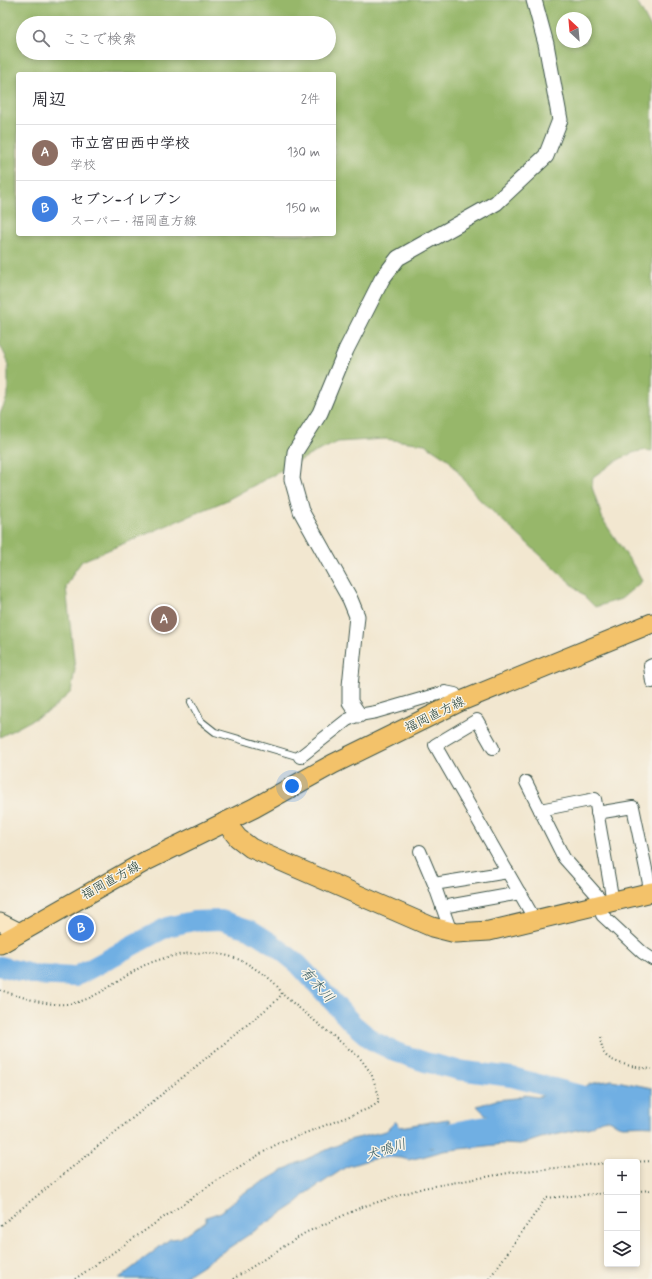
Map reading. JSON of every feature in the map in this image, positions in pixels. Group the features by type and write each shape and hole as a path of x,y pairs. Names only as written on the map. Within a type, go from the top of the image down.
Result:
{"main road":[{"name":"福岡直方線","path":"0,944 146,862 254,808 333,764 459,702 652,624"},
{"path":"225,822 238,838 251,848 432,927 456,933 489,930 652,892"},
{"path":"0,922 20,932"}],"street":[{"path":"359,715 350,702 350,686 357,616 350,599 301,511 292,479 295,452 320,412 346,350 382,279 398,258 496,204 546,156 560,120 546,44 534,0"},
{"path":"652,665 650,666 652,682"},
{"path":"300,757 347,720 359,715 376,712 446,692 455,694 459,702"},
{"path":"493,748 477,720 435,746 535,920"},
{"path":"526,782 564,858 607,903"},
{"path":"540,810 595,799 607,903 602,915 652,959"},
{"path":"597,813 632,807 652,892"},
{"path":"420,851 434,884 451,932"},
{"path":"434,884 508,872"},
{"path":"442,907 520,893"}],"lane":[{"path":"191,702 202,721 215,732 300,757"}],"path":[{"path":"0,990 55,1005 75,1003 144,966 173,956 200,952 228,955 247,964 270,978 279,987 282,994 360,1058 371,1073 378,1093 378,1103 370,1108 277,1144 219,1179 75,1279"},
{"path":"0,1226 257,1017 282,994"},
{"path":"600,1038 604,1054 610,1059 634,1067 652,1069"},
{"path":"640,1162 652,1161"},
{"path":"232,1279 305,1233 362,1207 423,1188 514,1172 604,1163"},
{"path":"640,1191 652,1190"},
{"path":"489,1279 546,1198 604,1193"}],"green space":[{"path":"0,0 636,0 652,30 652,451 637,452 621,458 593,477 592,487 603,520 642,581 621,599 595,607 479,499 448,459 425,444 385,439 338,442 312,454 225,501 82,561 66,587 75,669 71,692 51,710 0,737 0,414 8,395 8,361 0,345"}],"water":[{"path":"612,1080 652,1088 652,1126 621,1126 608,1120 603,1120 591,1127 541,1138 520,1145 503,1144 443,1151 408,1160 387,1157 368,1160 346,1167 304,1195 299,1202 181,1279 118,1279 170,1239 180,1238 206,1221 206,1217 221,1212 242,1194 291,1166 349,1140 386,1131 396,1121 400,1127 448,1119 451,1121 433,1128 425,1129 412,1136 420,1146 432,1148 438,1142 467,1134 531,1123 526,1113 512,1114 497,1119 491,1118 477,1106 496,1100 516,1098 525,1095 537,1097 553,1093 565,1096 582,1089 589,1084"}],"waterway":[{"name":"有木川","path":"0,966 35,975 75,977 167,927 193,921 221,920 251,930 273,944 298,964 353,1024 373,1041 396,1052 425,1062 458,1070 512,1077 599,1100"},
{"name":"犬鳴川","path":"389,1148 471,1128 556,1118"}],"place":[{"name":"市立宮田西中学校","path":"164,619"},
{"name":"セブン-イレブン","path":"81,928"}]}
